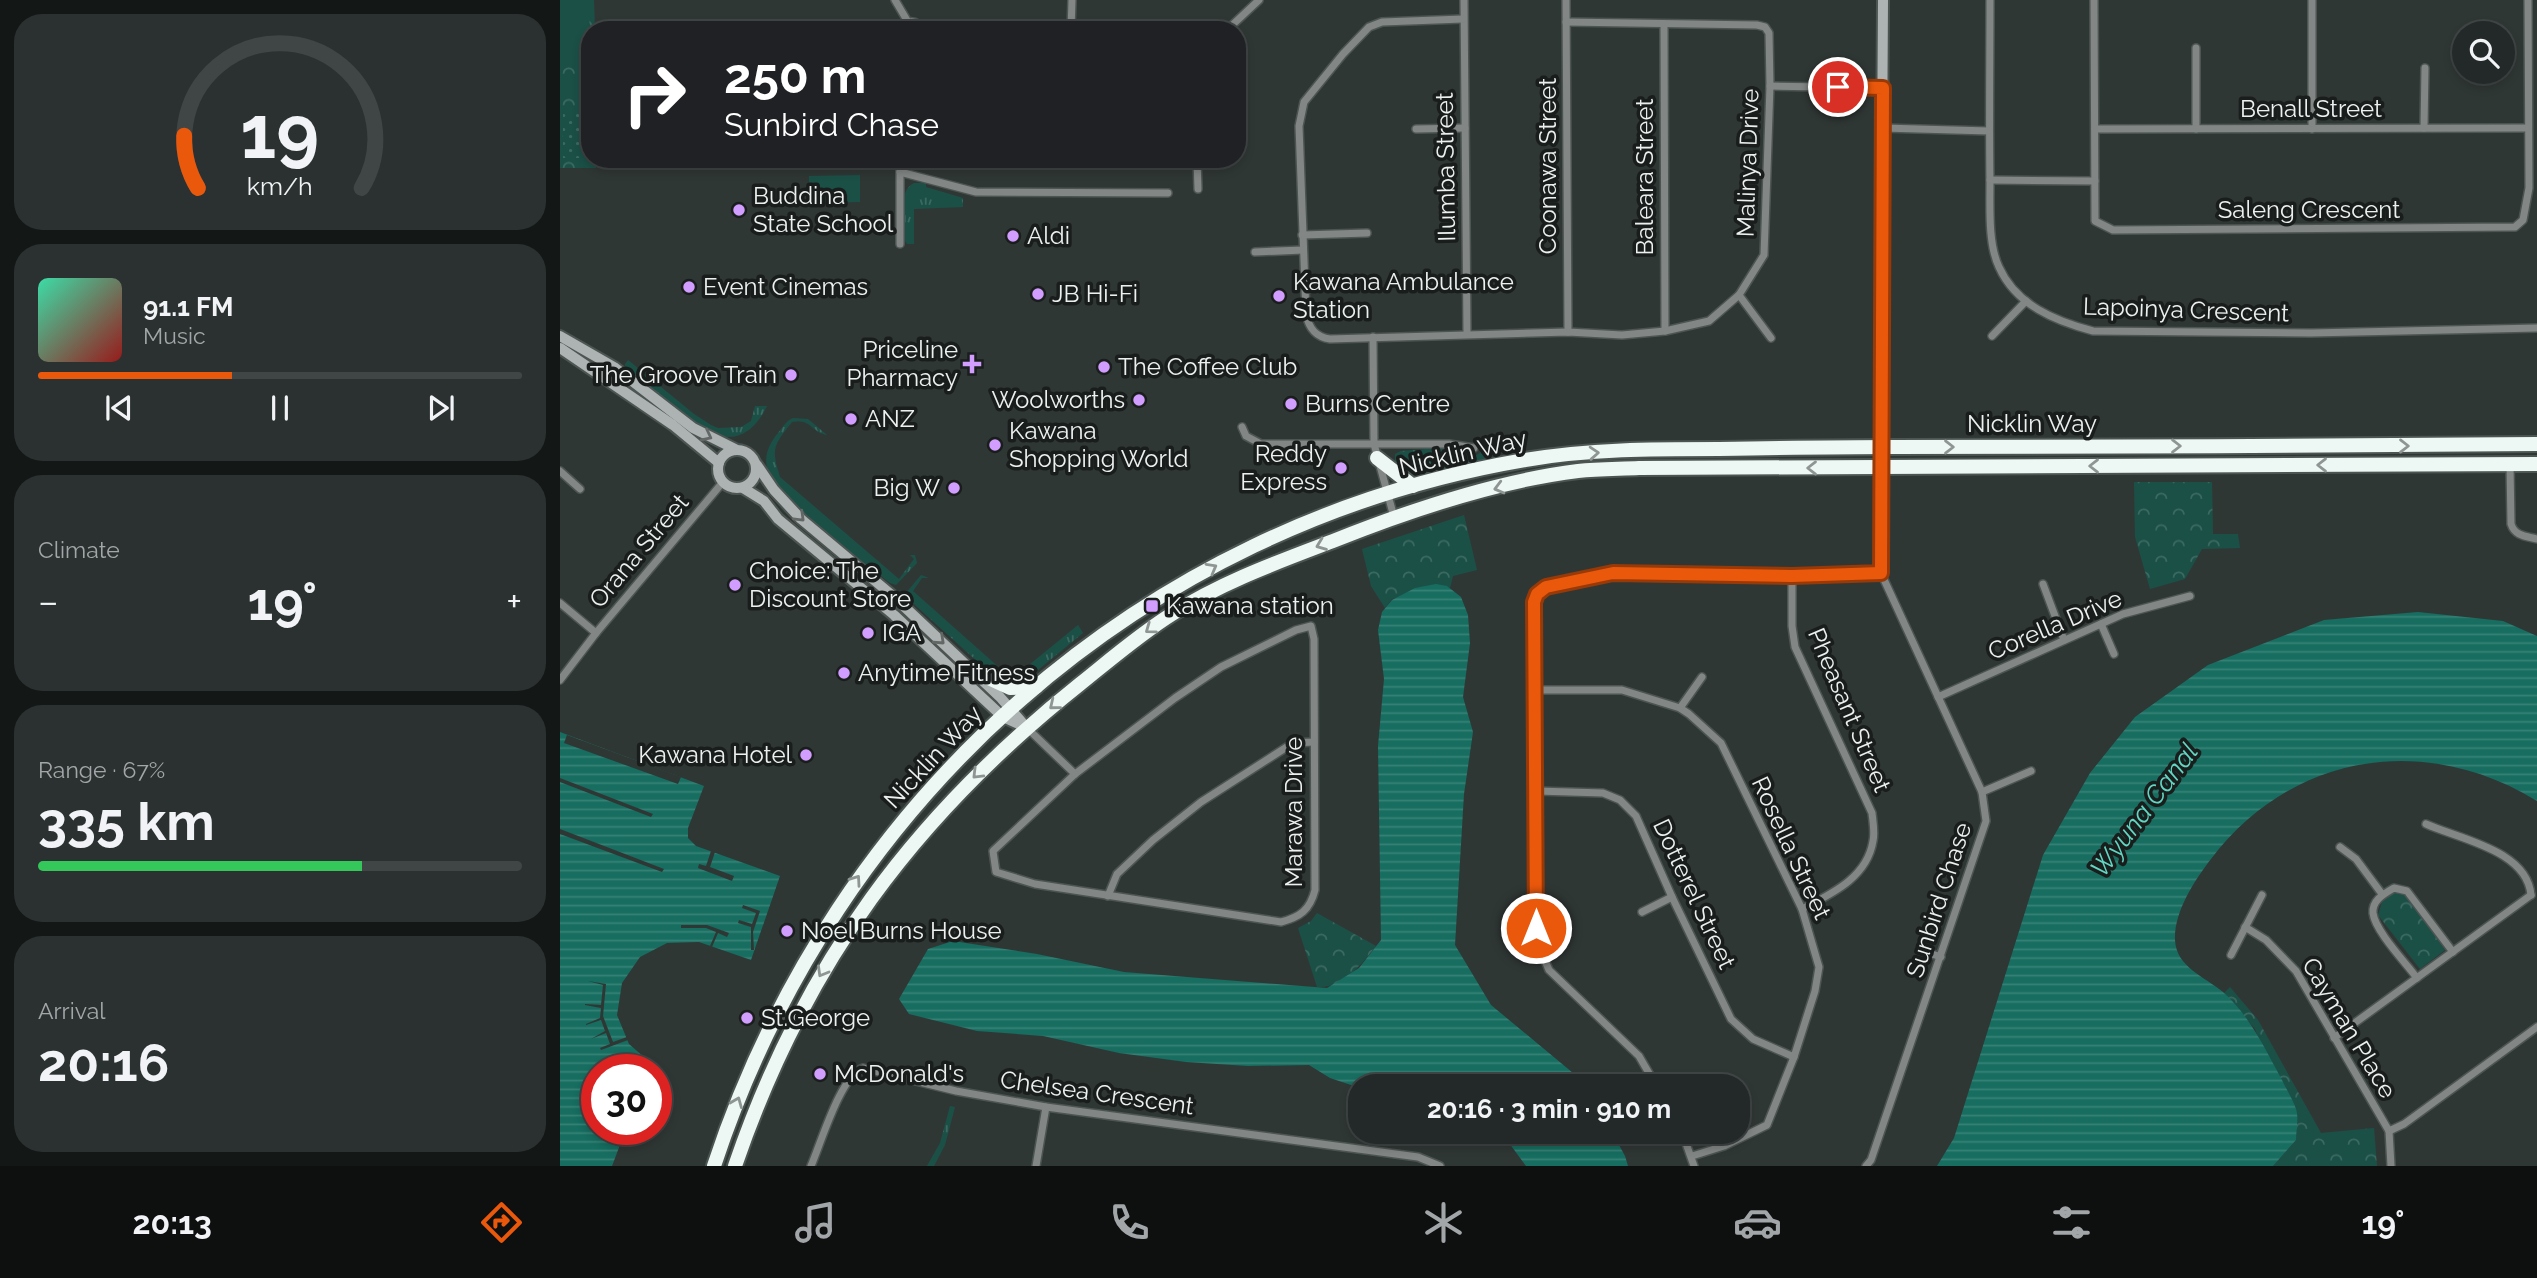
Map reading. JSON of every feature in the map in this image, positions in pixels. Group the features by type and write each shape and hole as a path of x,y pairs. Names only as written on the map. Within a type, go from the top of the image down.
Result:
{"highway":[{"name":"Nicklin Way","path":"714,1166 756,1056 786,995 831,918 865,868 965,752 1036,687 1108,631 1210,569 1277,535 1328,514 1413,486 1526,460 1587,453 1658,449 2537,444"},
{"path":"1376,451 1413,486"},
{"name":"Nicklin Way","path":"736,1166 758,1102 786,1040 845,934 920,834 979,771 1027,728 1147,631 1188,604 1251,573 1394,517 1528,480 1578,471 1639,468 2537,464"},
{"path":"973,671 1010,688 1036,687"}],"main road":[{"path":"1880,468 1883,0"},
{"path":"560,336 614,367 692,428 734,449 749,453 774,490 801,519 893,596 973,671 1007,713"},
{"path":"560,348 673,425 719,463"},
{"path":"734,449 726,452 719,463 719,474 723,482 743,488 764,501 778,519 1027,728"},
{"path":"743,488 755,478 757,465"}],"street":[{"path":"895,0 907,21"},
{"path":"1071,21 1072,0"},
{"path":"1237,21 1259,0"},
{"name":"Ilumba Street","path":"1464,0 1467,334"},
{"name":"Coonawa Street","path":"1566,0 1568,332"},
{"name":"Lapoinya Crescent","path":"1990,0 1991,226 1998,266 2011,287 2043,314 2061,323 2093,331 2311,333 2537,328"},
{"name":"Saleng Crescent","path":"2094,0 2095,222 2113,230 2515,227 2523,220 2533,188 2528,128 2528,0"},
{"path":"2312,0 2312,129"},
{"name":"Malinya Drive","path":"1463,19 1382,22 1369,27 1304,102 1299,126 1306,314 1308,324 1320,337 1330,339 1568,332 1622,335 1665,331 1709,321 1738,295 1764,255 1770,86 1769,33 1765,27 1757,25 1664,24"},
{"path":"1566,22 1664,24"},
{"name":"Baleara Street","path":"1664,24 1665,331"},
{"path":"2196,48 2196,129"},
{"path":"2424,128 2425,68"},
{"path":"1770,86 1883,88"},
{"path":"1416,129 1465,128"},
{"path":"1882,128 1989,131"},
{"name":"Benall Street","path":"2095,129 2528,128"},
{"path":"900,168 900,244"},
{"path":"1198,168 1198,190"},
{"path":"900,172 987,193 1168,193"},
{"path":"1990,180 2095,181"},
{"path":"1302,235 1367,233"},
{"path":"1255,252 1303,250"},
{"path":"1738,295 1771,338"},
{"path":"1992,336 2026,301"},
{"path":"1373,337 1376,451 1394,517"},
{"path":"1242,427 1246,436 1261,444 1376,451 1449,444 1475,448"},
{"path":"2510,465 2513,530 2520,535 2537,538"},
{"name":"Sunbird Chase","path":"1866,1166 1871,1160 1986,821 1982,792 1881,573 1880,468"},
{"path":"560,471 580,489"},
{"name":"Orana Street","path":"560,680 723,482"},
{"path":"1649,1074 1639,1056 1549,970 1542,955 1536,928 1534,602 1537,594 1546,587 1613,573 1792,576 1881,573"},
{"name":"Pheasant Street","path":"1792,576 1795,648 1872,813 1873,841 1863,867 1842,888 1802,909"},
{"path":"2043,584 2064,640"},
{"name":"Corella Drive","path":"1938,697 2123,614 2190,596"},
{"path":"560,603 596,633"},
{"path":"2101,624 2114,654"},
{"name":"Marawa Drive","path":"1311,626 1314,639 1315,890 1312,902 1305,912 1281,922 1035,884 996,872 993,851 1075,774 1175,698 1221,667 1296,630 1311,626"},
{"path":"1680,708 1702,677"},
{"name":"Rosella Street","path":"1536,690 1622,690 1680,708 1689,714 1721,743 1802,909 1819,967 1815,991 1794,1057 1767,1125 1724,1146 1692,1156"},
{"path":"1027,728 1075,774"},
{"path":"1108,896 1117,874 1153,840 1201,802 1293,743 1314,742"},
{"path":"1982,792 2031,771"},
{"name":"Dotterel Street","path":"1537,791 1603,793 1620,800 1636,816 1731,1019 1753,1039 1794,1057"},
{"path":"2334,1038 2534,896 2530,881 2512,862 2484,844 2426,824"},
{"path":"2340,847 2356,859 2382,894"},
{"path":"2417,978 2379,927 2373,911 2382,894 2393,888 2407,891 2453,952"},
{"path":"2231,955 2262,895"},
{"path":"1642,912 1672,897"},
{"name":"Cayman Place","path":"2245,927 2266,940 2296,971 2389,1131 2391,1166"},
{"path":"1929,953 1941,957"},
{"path":"2389,1131 2404,1124 2537,1027"},
{"name":"Chelsea Crescent","path":"811,1166 844,1084 856,1070 863,1068 956,1091 1046,1107 1418,1157 1440,1166"},
{"path":"1036,1166 1046,1107"},
{"path":"1687,1144 1694,1166"}],"green space":[{"path":"560,0 594,0 595,21 581,21 581,168 560,168"},
{"path":"560,0 589,0 589,21 581,21 581,63 560,63"},
{"path":"567,78 580,78 580,98 567,98"},
{"path":"563,111 581,111 581,158 563,158"},
{"path":"860,175 860,202 809,203 809,176"},
{"path":"914,183 926,183 926,187 963,198 963,207 914,209 914,244 907,244 903,200 905,193"},
{"path":"628,360 694,414 718,428 741,427 751,421 755,406 767,406 757,423 747,432 734,437 716,434 689,418 625,367"},
{"path":"793,418 808,419 827,435 803,422 792,422 775,448 780,477 899,579 914,559 910,555 915,555 917,563 896,585 890,583 803,512 774,480 767,468 768,449 783,426"},
{"path":"1496,437 1496,452 1492,457 1423,475 1410,476 1395,466 1395,454 1401,451 1450,447 1473,457 1480,453 1483,438"},
{"path":"2134,482 2212,482 2213,534 2238,534 2240,548 2202,549 2185,579 2150,589 2135,537"},
{"path":"1464,515 1477,570 1453,576 1450,588 1447,586 1392,599 1385,608 1371,586 1362,549"},
{"path":"921,575 929,578 922,578 913,591 1003,671 1018,674 1078,625 1083,633 1016,685 990,673 906,597 906,593"},
{"path":"2394,893 2404,893 2445,950 2420,969 2378,915 2382,902"},
{"path":"1317,913 1376,946 1351,974 1326,987 1317,987 1298,928 1311,921"},
{"path":"2230,987 2258,1020 2321,1133 2374,1128 2377,1166 2273,1166 2296,1140 2255,1029 2224,993"},
{"path":"950,1106 955,1107 945,1145 934,1166 927,1166 940,1143"}],"water":[{"path":"1436,584 1447,586 1461,597 1468,615 1470,643 1463,697 1473,732 1464,794 1455,945 1491,1005 1574,1074 1348,1074 1348,1084 1330,1078 1309,1065 1248,1066 1186,1062 1119,1053 1043,1036 977,1031 909,1014 899,999 928,949 953,941 1037,954 1124,972 1327,988 1359,968 1381,940 1378,746 1384,679 1378,630 1382,612 1392,600 1415,588"},
{"name":"Wyuna Canal","path":"2418,612 2503,621 2537,636 2537,801 2494,779 2450,766 2406,761 2362,764 2320,776 2280,796 2243,823 2198,877 2186,897 2178,919 2175,940 2180,957 2193,971 2233,1001 2256,1033 2295,1105 2296,1140 2273,1166 1937,1166 1954,1138 2043,855 2090,773 2135,717 2208,665 2324,620"},
{"path":"560,732 704,786 688,828 688,838 696,846 780,876 751,960 699,942 667,943 640,957 622,983 617,1015 629,1044 640,1054 581,1054 581,1145 620,1145 612,1166 560,1166"},
{"path":"1510,1144 1618,1144 1628,1166 1526,1166"}],"pier":[{"path":"567,735 681,777 678,784 564,743"},
{"path":"560,778 653,814 651,817 560,782"},
{"path":"560,829 664,869 662,872 560,834"},
{"path":"711,851 715,852 710,867 734,876 732,881 698,868 699,864 706,866"},
{"path":"743,905 760,911 753,932 754,950 751,950 751,927 738,923 739,920 752,924 756,913 742,908"},
{"path":"681,925 707,925 729,933 727,937 718,933 712,947 710,946 716,932 706,928 681,928"},
{"path":"588,981 606,984 603,1016 613,1042 627,1037 628,1040 601,1050 600,1048 610,1044 606,1033 591,1039 605,1031 601,1020 586,1025 600,1018 601,1008 585,1004 601,1005 603,985"}],"place":[{"name":"Buddina State School","path":"739,210"},
{"name":"Aldi","path":"1013,236"},
{"name":"Event Cinemas","path":"689,287"},
{"name":"JB Hi-Fi","path":"1038,294"},
{"name":"Kawana Ambulance Station","path":"1279,296"},
{"name":"Priceline Pharmacy","path":"972,364"},
{"name":"The Coffee Club","path":"1104,367"},
{"name":"The Groove Train","path":"791,375"},
{"name":"Woolworths","path":"1139,400"},
{"name":"Burns Centre","path":"1291,404"},
{"name":"ANZ","path":"851,419"},
{"name":"Kawana Shopping World","path":"995,445"},
{"name":"Reddy Express","path":"1341,468"},
{"name":"Big W","path":"954,488"},
{"name":"Choice: The Discount Store","path":"735,585"},
{"name":"Kawana station","path":"1152,606"},
{"name":"IGA","path":"868,633"},
{"name":"Anytime Fitness","path":"844,673"},
{"name":"Kawana Hotel","path":"806,755"},
{"name":"Noel Burns House","path":"787,931"},
{"name":"St.George","path":"747,1018"},
{"name":"McDonald's","path":"820,1074"}],"route":[{"path":"1536,928 1534,602 1537,594 1546,587 1613,573 1792,576 1881,573 1883,88 1838,87"}]}
